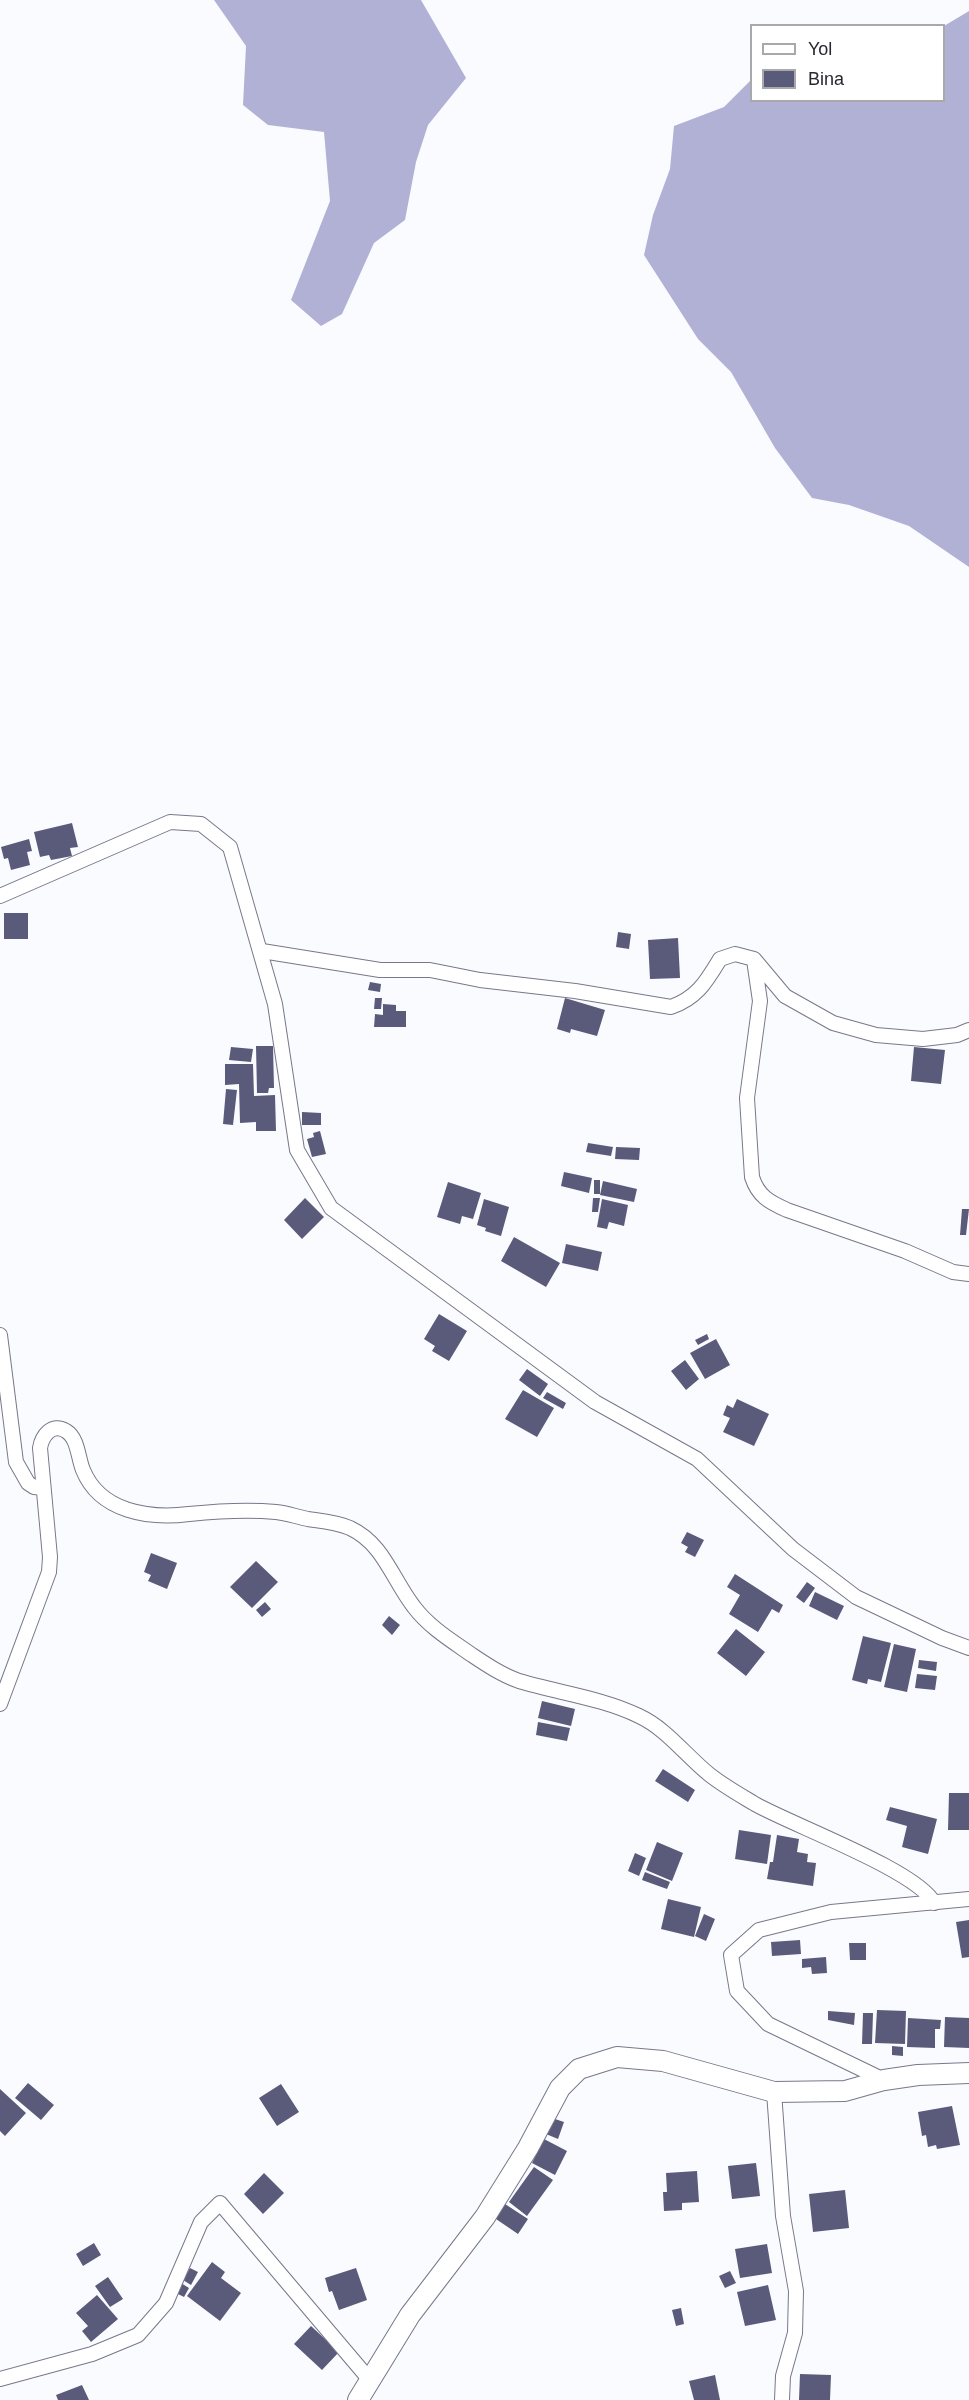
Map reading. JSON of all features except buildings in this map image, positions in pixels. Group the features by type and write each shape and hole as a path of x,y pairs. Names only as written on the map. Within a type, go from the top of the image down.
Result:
{"street":[{"path":"0,896 170,822 201,824 230,847 262,951 275,1004 297,1150 331,1208 595,1402 697,1459 793,1549 856,1597 942,1638 969,1648"},
{"path":"262,951 380,970 430,970 480,980 575,991 671,1007 686,1002 704,986 720,959 735,954 754,959 785,996 833,1023 876,1035 923,1039 957,1035 969,1030"},
{"path":"754,959 760,1001 747,1098 752,1177 755,1189 769,1202 787,1210 905,1251 953,1272 969,1274"},
{"path":"0,1335 16,1462 28,1483 34,1487 43,1488"},
{"path":"0,1704 49,1572 50,1557 40,1448 42,1438 54,1429 62,1429 68,1432 74,1440 83,1469 94,1488 110,1503 126,1509 145,1515 163,1516 225,1510 254,1510 337,1523 351,1529 374,1546 420,1615 497,1672 517,1680 623,1708 643,1717 661,1730 709,1774 733,1791 760,1807 878,1863 922,1888 934,1903"},
{"path":"884,2080 768,2024 737,1991 731,1955 759,1930 821,1914 969,1899"},
{"path":"358,2400 410,2314 485,2217 528,2148 560,2088 579,2069 617,2057 663,2061 774,2092 845,2091 884,2080 918,2075 969,2073"},
{"path":"774,2092 783,2216 796,2291 795,2333 783,2376 782,2400"},
{"path":"0,2379 92,2354 138,2335 165,2303 201,2222 220,2203 369,2379"}],"shaded area":[{"path":"214,0 421,0 466,78 428,125 416,162 405,220 374,243 342,314 321,326 291,300 330,201 324,132 268,125 243,105 246,46"},
{"path":"969,11 969,567 909,526 849,505 812,498 775,448 731,372 698,339 644,255 653,215 670,169 674,126 724,107 750,81 750,102 945,102 945,25"}]}
